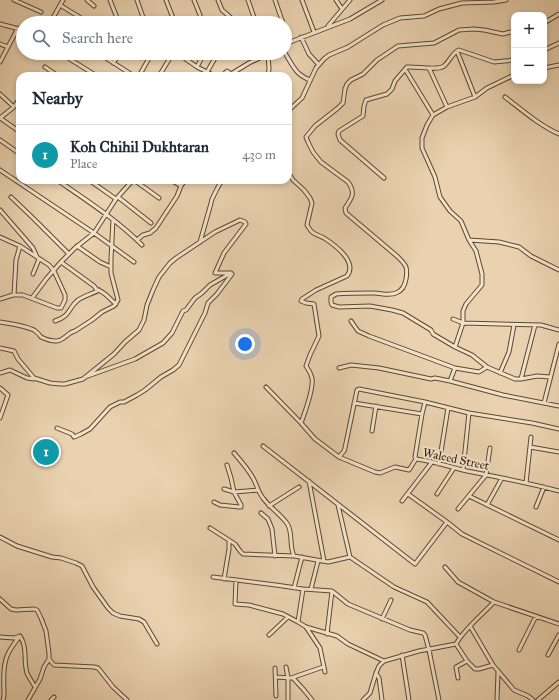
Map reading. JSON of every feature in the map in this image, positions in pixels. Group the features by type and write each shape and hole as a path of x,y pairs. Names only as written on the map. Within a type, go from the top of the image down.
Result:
{"street":[{"path":"14,0 41,12"},
{"path":"54,16 63,0"},
{"path":"87,0 94,6"},
{"path":"110,0 116,16"},
{"path":"137,0 143,16"},
{"path":"166,0 172,16"},
{"path":"194,0 200,15"},
{"path":"218,0 222,10 229,16"},
{"path":"248,0 254,16"},
{"path":"275,0 281,16"},
{"path":"302,0 314,32"},
{"path":"336,0 342,10"},
{"path":"327,27 350,0"},
{"path":"292,41 350,19 382,0"},
{"path":"292,107 302,98 316,68 324,59 329,55 348,47 383,25 400,18 424,16 439,9 462,3 506,0"},
{"path":"60,5 78,16"},
{"path":"547,20 559,14"},
{"path":"0,24 16,28"},
{"path":"511,32 503,34 474,29 459,30 434,43 402,45 395,47 363,74 349,82 345,89 343,103 315,126 306,137 313,152 321,162 350,185 353,195 351,201 345,208 346,213 398,256 405,264 407,269 405,284 398,292 391,294 336,294 331,297 331,304 333,306 370,306 403,313 431,330 433,334 472,355 487,367 515,379 537,376 550,377"},
{"path":"0,62 16,32"},
{"path":"301,38 309,54 319,65"},
{"path":"547,49 559,43"},
{"path":"0,44 8,47"},
{"path":"384,178 340,140 338,134 339,131 363,116 366,100 387,94 392,89 395,80 407,67 440,68 445,66 456,51 459,50 494,62 511,60"},
{"path":"457,51 474,97"},
{"path":"71,60 91,72"},
{"path":"108,60 128,72"},
{"path":"141,72 148,60"},
{"path":"161,72 169,60"},
{"path":"187,60 206,72"},
{"path":"197,67 200,60"},
{"path":"210,72 215,60"},
{"path":"237,72 254,60"},
{"path":"268,60 269,72"},
{"path":"289,60 300,76 310,80"},
{"path":"547,67 559,65"},
{"path":"45,67 52,72"},
{"path":"430,68 447,107"},
{"path":"405,69 433,115"},
{"path":"455,347 463,323 463,312 466,304 482,286 482,274 476,250 469,240 461,221 450,211 440,197 435,177 422,148 422,138 433,115 447,107 474,97 486,88 511,76"},
{"path":"0,94 14,107 0,118 16,129"},
{"path":"505,97 524,112 559,134"},
{"path":"0,140 16,151"},
{"path":"0,170 16,181"},
{"path":"292,178 304,190 312,203 308,225 309,228 312,232 325,239 341,251 350,265 347,276 316,290 301,301 314,304 319,336 306,366 312,380 312,388 307,408 301,423"},
{"path":"20,184 94,233 134,262"},
{"path":"63,184 106,214 142,245"},
{"path":"95,184 151,223"},
{"path":"32,298 61,262 77,246 94,233 117,198 130,184"},
{"path":"140,184 159,198"},
{"path":"137,240 156,228 177,196 181,186 178,184"},
{"path":"199,242 212,199 220,184"},
{"path":"11,197 69,254"},
{"path":"0,210 33,248 38,258 33,274"},
{"path":"0,322 20,325 36,331 44,338 58,342 116,304 118,297 111,273 113,220"},
{"path":"83,379 114,354 139,330 144,320 147,305 160,277 176,258 215,232 240,220 246,224 224,253 215,273 231,272"},
{"path":"0,237 20,246 49,265 54,271 65,296 65,300 61,308 57,308 23,295 14,295 0,299"},
{"path":"469,240 499,242 519,247 531,256 559,270"},
{"path":"14,295 16,260 20,246"},
{"path":"77,246 100,262 111,267"},
{"path":"61,262 94,286 97,290 102,291 116,304"},
{"path":"0,373 10,370 27,378 50,383 65,384 83,379 102,370 135,359 163,343 172,333 184,311 195,298 210,285 231,272"},
{"path":"56,428 72,434 74,437 81,434 90,429 110,407 138,395 161,377 176,368 184,357 205,313 208,303 229,279 232,274 231,272"},
{"path":"55,321 70,312 79,299 99,290"},
{"path":"453,319 463,323 541,325 559,330"},
{"path":"351,321 358,331 455,368 479,372 487,367"},
{"path":"500,372 509,352 514,325"},
{"path":"521,379 535,325"},
{"path":"544,403 559,344"},
{"path":"0,348 14,351 30,374 38,380"},
{"path":"339,368 351,365 379,368 432,379 435,378 450,381 503,395 559,406"},
{"path":"450,381 455,368"},
{"name":"Waleed Street","path":"266,387 315,439 339,457 375,472 380,473 395,467 409,470 416,459 559,491"},
{"path":"0,388 8,394 0,418"},
{"path":"339,457 345,448 357,389 424,402 470,413 559,428"},
{"path":"416,459 415,457 424,402"},
{"path":"354,403 422,414"},
{"path":"372,431 376,406"},
{"path":"439,464 448,408"},
{"path":"463,470 470,413"},
{"path":"526,483 531,437"},
{"path":"263,446 415,564 447,522"},
{"path":"530,447 559,452"},
{"path":"458,509 486,475 490,448"},
{"path":"234,454 245,466 253,478 258,490 269,506 287,523 294,556"},
{"path":"402,501 432,462"},
{"path":"214,502 220,505 241,506 234,492 227,465"},
{"path":"437,494 454,468"},
{"path":"487,505 502,478"},
{"path":"309,481 324,561"},
{"path":"269,506 299,487"},
{"path":"536,507 544,487"},
{"path":"224,489 234,492 258,490"},
{"path":"408,494 462,534 559,582"},
{"path":"469,496 559,540"},
{"path":"338,505 350,557 394,587 427,602 460,637"},
{"path":"261,513 268,519 272,529 276,556"},
{"path":"210,528 235,544 243,554 294,556 328,562 350,557"},
{"path":"0,537 17,546 52,557 61,558 82,566 93,587 108,608 113,613 120,616 139,619 144,622 156,644"},
{"path":"224,578 229,541"},
{"path":"294,588 302,557"},
{"path":"311,589 318,561"},
{"path":"445,567 458,582 494,602 559,624"},
{"path":"213,577 294,588 332,591 348,604 410,630 424,633 430,650 439,700"},
{"path":"236,580 235,604 249,605 283,614 306,627 336,636 348,644 384,661"},
{"path":"298,622 303,589"},
{"path":"327,634 332,591"},
{"path":"0,599 11,609 37,610 46,631 49,659 28,700"},
{"path":"382,619 391,600"},
{"path":"363,700 370,693 379,666 384,661 402,655 456,644 460,637 494,602"},
{"path":"519,650 536,616"},
{"path":"269,636 288,617"},
{"path":"470,626 498,671 514,690 528,696 532,700"},
{"path":"306,627 320,648 325,672"},
{"path":"548,655 559,635"},
{"path":"20,636 24,642 26,655 25,665 28,675 35,687"},
{"path":"0,637 14,638 20,636"},
{"path":"3,700 4,668 8,653 20,636"},
{"path":"456,644 467,661 475,669 493,665"},
{"path":"402,655 409,700"},
{"path":"49,659 54,665 98,668 113,687 127,700"},
{"path":"458,678 456,667 467,661"},
{"path":"276,677 293,678 323,666"},
{"path":"286,667 288,678 288,700"},
{"path":"275,668 276,696"},
{"path":"497,700 498,671"},
{"path":"376,673 379,678 382,700"},
{"path":"293,678 312,700"},
{"path":"538,700 559,682"},
{"path":"51,700 54,697"}],"place":[{"name":"Koh Chihil Dukhtaran","path":"46,452"}]}
